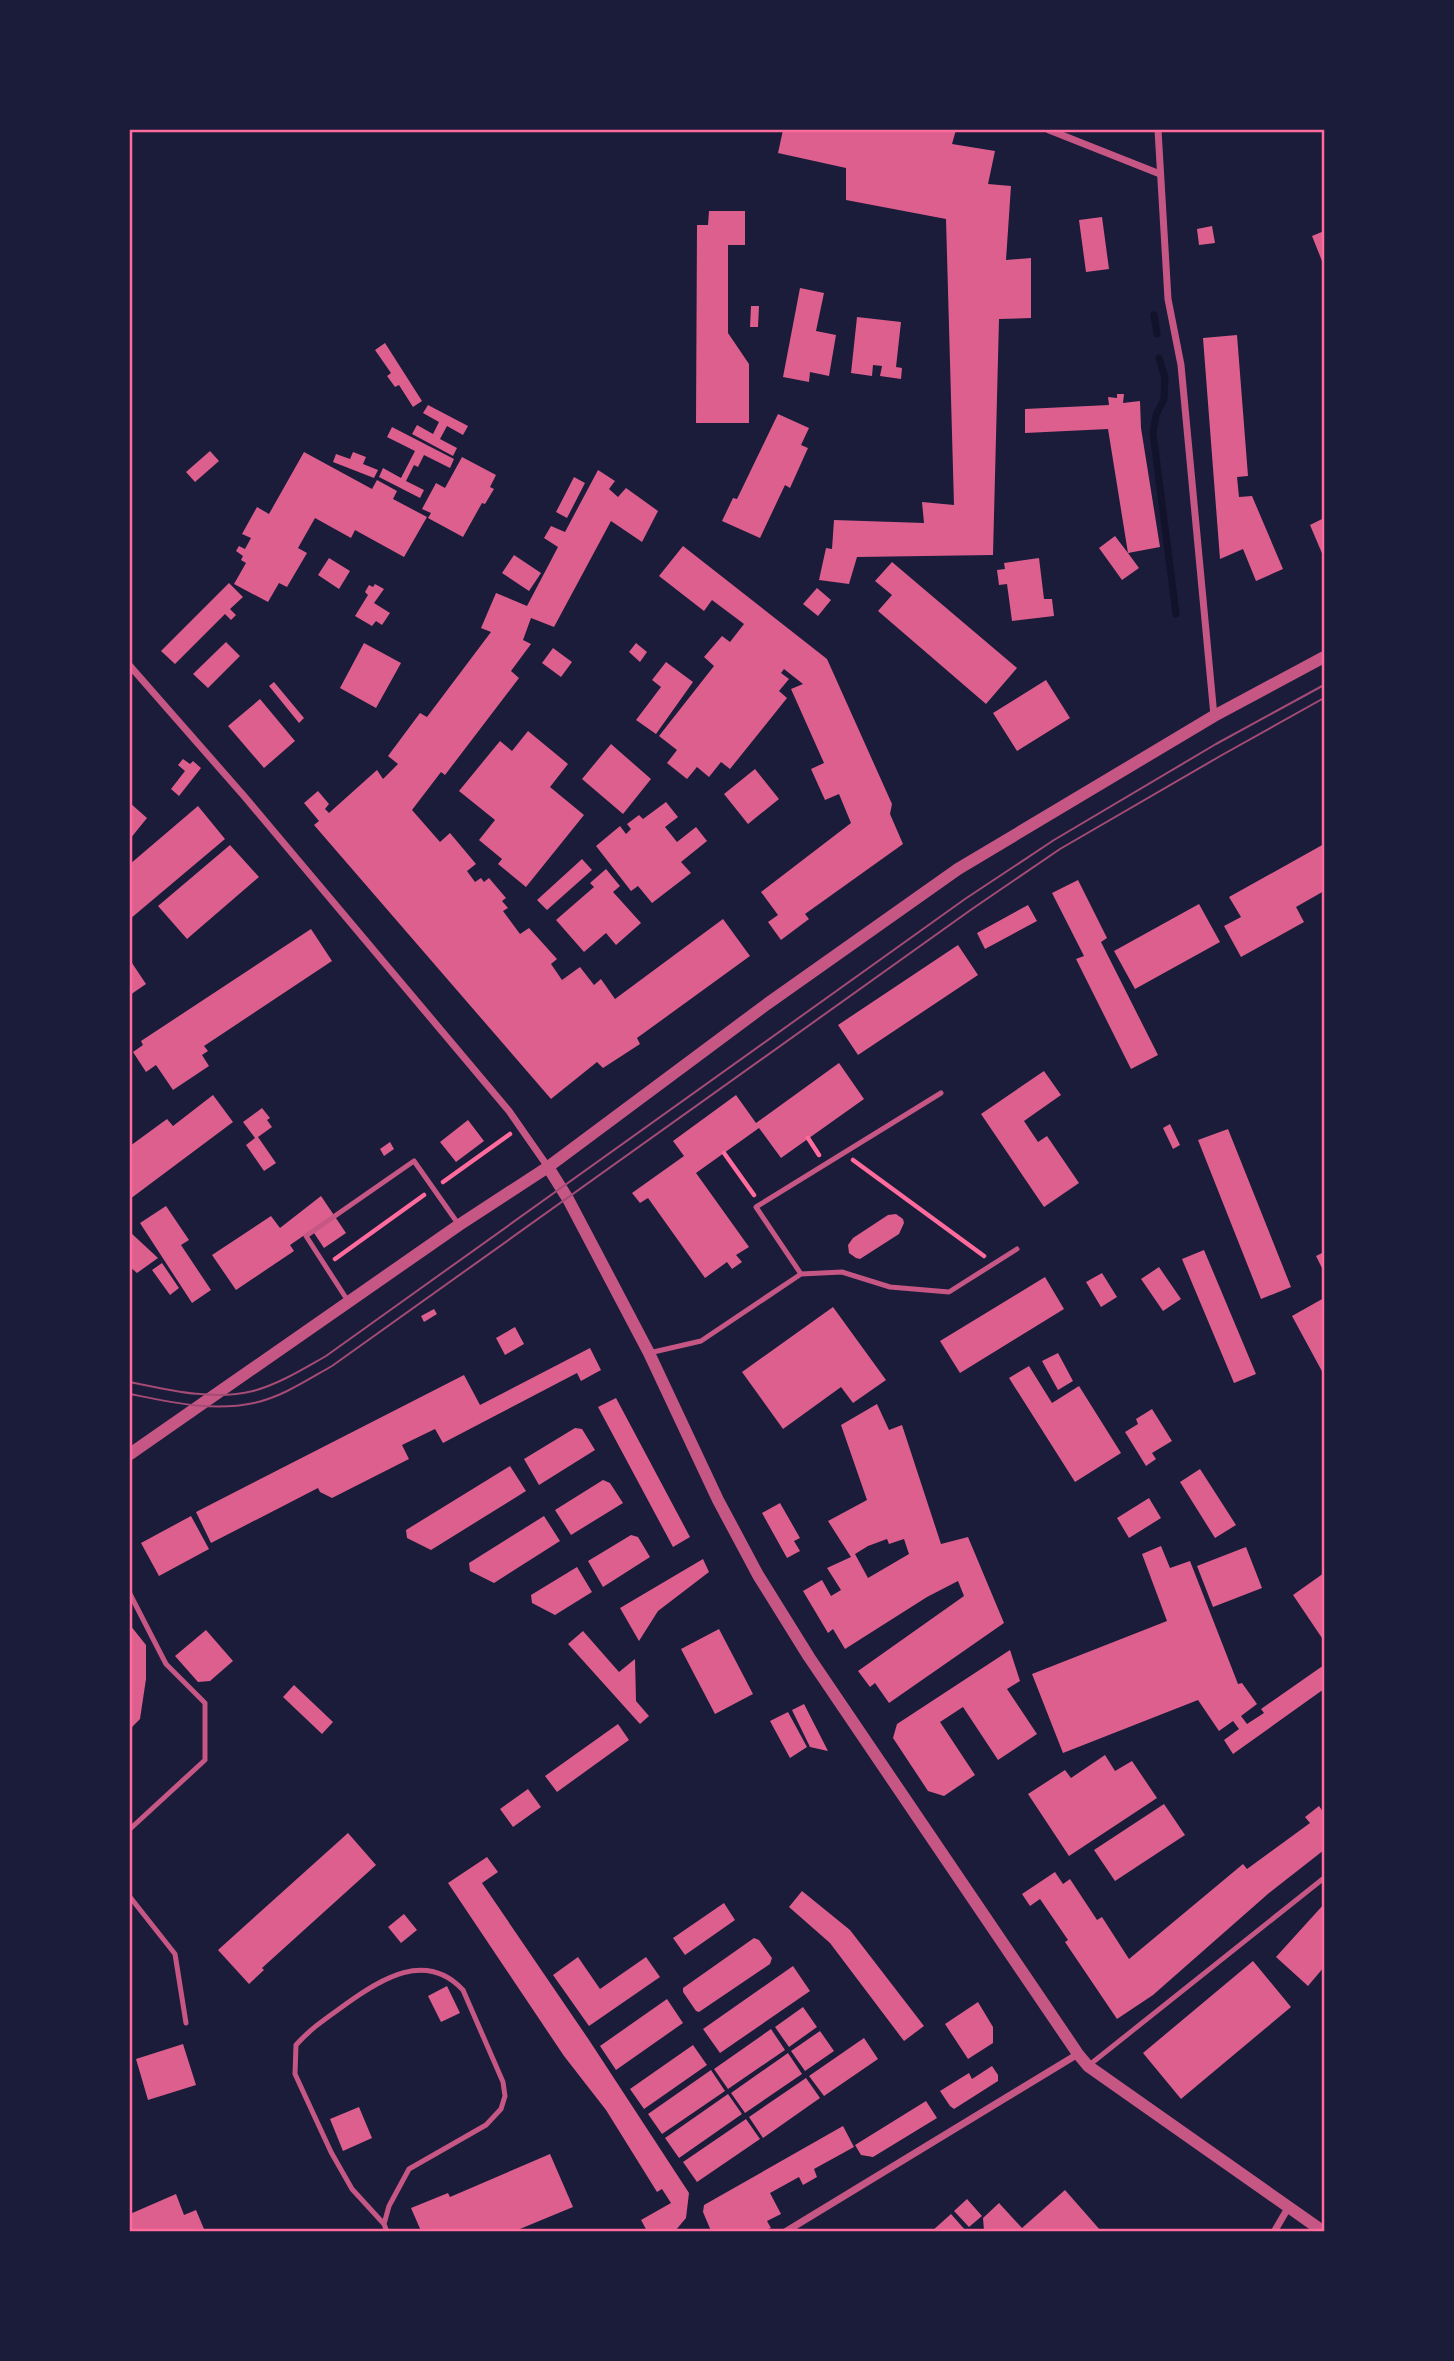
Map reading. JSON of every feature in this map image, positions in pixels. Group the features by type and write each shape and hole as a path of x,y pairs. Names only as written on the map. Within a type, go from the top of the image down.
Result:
{"street":[{"path":"1049,130 1160,174"},
{"path":"1158,130 1168,299 1181,365 1214,716"},
{"path":"132,1450 459,1225 548,1167 767,1004 958,869 1214,716 1325,657"},
{"path":"130,666 244,796 509,1111 548,1167 568,1199 649,1353 718,1500 758,1575 824,1679 1078,2054 1088,2066 1324,2231"},
{"path":"785,2231 1078,2054"},
{"path":"1274,2231 1288,2208"}],"lane":[{"path":"802,1274 756,1207 941,1093"},
{"path":"348,1301 306,1237 414,1161 459,1225"},
{"path":"649,1353 701,1341 802,1274 842,1272 890,1287 949,1292 1017,1249"},
{"path":"130,1594 166,1664 205,1703 205,1760 130,1829"},
{"path":"1088,2066 1325,1878"},
{"path":"130,1898 174,1954 186,2023"},
{"path":"384,2224 389,2206 409,2168 486,2125 501,2109 505,2096 503,2082 463,1990 453,1979 431,1971 406,1970 377,1983 309,2030 296,2045 295,2074 331,2152 352,2189 384,2224 387,2231"}],"path":[{"path":"724,1153 761,1205"},
{"path":"843,1153 994,1263"}],"building":[{"path":"783,130 956,130 952,144 995,151 988,184 1011,186 1006,260 1031,258 1031,318 999,319 993,555 857,557 849,584 819,580 826,548 832,549 834,520 924,523 922,502 954,505 946,219 846,200 846,168 778,153"},
{"path":"709,211 745,211 745,245 728,245 728,333 749,364 749,423 696,423 697,225 708,225"},
{"path":"1102,217 1109,269 1086,272 1079,220"},
{"path":"1212,226 1215,243 1199,245 1197,229"},
{"path":"1324,231 1324,266 1312,236"},
{"path":"800,288 824,293 816,331 836,335 829,376 810,372 809,382 783,377"},
{"path":"751,306 759,306 758,327 750,327"},
{"path":"857,317 901,322 896,367 902,368 901,379 880,376 882,366 873,365 872,376 851,373"},
{"path":"1237,335 1248,476 1237,477 1239,497 1252,496 1283,569 1256,581 1243,549 1220,559 1203,338"},
{"path":"385,343 422,401 413,407 399,385 395,387 387,376 391,373 375,350"},
{"path":"1117,394 1124,394 1123,403 1140,401 1141,428 1160,547 1128,553 1108,429 1025,433 1025,409 1109,405 1108,397 1117,398"},
{"path":"428,405 468,426 463,435 447,426 440,439 457,448 453,456 412,434 417,425 433,434 439,422 423,413"},
{"path":"778,414 809,428 801,445 808,448 790,488 785,485 760,538 722,521 733,498 737,499"},
{"path":"392,427 454,459 450,468 424,455 418,467 414,465 406,481 424,490 420,498 379,477 383,468 401,478 415,451 387,437"},
{"path":"210,451 219,461 195,482 186,472"},
{"path":"304,452 372,489 377,480 397,491 393,499 427,517 404,557 355,530 351,538 315,518 298,548 307,553 287,587 279,583 268,602 234,584 246,563 241,560 243,556 236,551 239,546 245,549 251,538 242,534 257,507 269,514"},
{"path":"353,452 366,457 363,464 378,470 374,478 333,462 336,454 350,459"},
{"path":"462,457 496,475 490,487 494,489 485,504 482,503 463,537 428,518 431,513 422,509 436,483 445,488"},
{"path":"598,470 615,481 609,489 618,497 626,488 658,511 642,542 611,521 554,627 531,618 523,640 531,644 511,671 519,678 445,775 441,772 412,810 440,842 450,833 476,864 467,871 475,882 481,878 484,882 489,878 506,898 502,901 508,908 503,911 520,934 529,928 557,959 551,964 562,980 580,967 594,985 601,979 615,999 723,919 750,956 637,1038 640,1044 603,1068 597,1062 551,1099 314,825 319,821 304,803 318,791 329,804 325,809 329,813 377,770 383,779 398,764 388,756 420,713 427,717 491,632 481,628 496,593 527,606 558,547 544,538 551,526 565,532"},
{"path":"574,477 585,483 567,518 556,512"},
{"path":"1324,518 1324,558 1310,525"},
{"path":"1115,536 1139,568 1122,580 1099,548"},
{"path":"683,546 827,659 892,804 890,814 903,844 805,914 809,919 781,940 768,922 778,915 761,892 851,823 839,794 825,800 811,769 824,763 791,689 803,684 784,669 781,673 789,679 779,691 787,698 730,769 721,762 709,777 697,767 687,779 667,763 677,750 659,736 714,666 704,657 722,636 730,642 744,624 712,600 704,611 659,576"},
{"path":"514,555 541,573 529,591 502,573"},
{"path":"329,558 350,571 339,589 318,575"},
{"path":"1039,558 1044,599 1052,599 1054,616 1012,621 1007,584 999,585 997,570 1005,569 1004,563"},
{"path":"892,562 1017,668 986,704 878,611 892,595 875,581"},
{"path":"229,583 243,597 230,609 236,615 231,620 225,614 175,664 161,651"},
{"path":"375,584 384,589 374,603 390,613 382,625 376,621 372,626 355,616 368,595 365,592 369,585 373,587"},
{"path":"817,588 831,600 818,616 803,604"},
{"path":"226,642 240,656 208,688 193,674"},
{"path":"364,643 401,663 376,708 340,688"},
{"path":"636,643 647,652 640,662 629,652"},
{"path":"553,648 572,662 561,677 542,663"},
{"path":"666,662 693,682 656,734 636,720 661,687 652,680"},
{"path":"1046,680 1070,718 1017,751 993,713"},
{"path":"274,682 304,718 299,723 269,686"},
{"path":"260,699 295,741 264,768 228,726"},
{"path":"528,731 568,764 550,787 584,815 526,887 498,864 502,859 479,840 495,820 459,791 500,741 512,751"},
{"path":"611,744 651,779 623,814 582,779"},
{"path":"183,759 190,764 193,761 201,768 179,796 171,789 185,771 178,765"},
{"path":"755,769 779,799 748,824 724,794"},
{"path":"666,802 678,817 665,827 677,842 696,827 707,841 681,862 691,873 652,903 638,886 631,891 596,846 620,826 626,834 631,829 627,824 639,815 643,819"},
{"path":"130,803 147,818 130,839"},
{"path":"198,806 225,839 130,919 130,864"},
{"path":"1324,844 1324,891 1296,907 1304,922 1241,957 1224,926 1241,917 1229,897"},
{"path":"230,845 259,877 187,939 158,906"},
{"path":"582,859 592,870 547,910 537,900"},
{"path":"606,869 620,886 613,892 641,923 616,945 606,933 584,952 556,920 594,887 590,883"},
{"path":"1078,880 1107,938 1101,942 1158,1055 1131,1069 1076,959 1084,956 1052,893"},
{"path":"1199,904 1220,942 1135,989 1114,951"},
{"path":"1028,905 1037,921 985,949 977,933"},
{"path":"311,929 332,961 204,1046 208,1051 202,1055 209,1066 173,1090 156,1065 146,1072 133,1052 143,1045 141,1041"},
{"path":"958,945 978,975 858,1055 838,1025"},
{"path":"130,960 146,984 130,995"},
{"path":"839,1063 864,1099 781,1158 759,1128 696,1173 749,1247 736,1255 742,1262 732,1269 727,1262 705,1278 648,1198 640,1203 632,1193 684,1156 673,1141 736,1095 756,1123"},
{"path":"1044,1071 1061,1095 1024,1121 1038,1142 1047,1136 1079,1183 1044,1207 981,1114"},
{"path":"213,1095 233,1122 130,1199 130,1146 167,1119 173,1126"},
{"path":"262,1108 270,1118 267,1120 272,1127 258,1137 276,1163 264,1171 246,1145 255,1138 243,1122"},
{"path":"468,1120 484,1141 456,1162 440,1142"},
{"path":"1170,1124 1180,1145 1173,1149 1163,1128"},
{"path":"1228,1129 1291,1287 1261,1299 1198,1140"},
{"path":"390,1142 394,1149 384,1156 380,1149"},
{"path":"321,1196 346,1233 324,1248 312,1230 290,1245 294,1251 236,1290 212,1255 271,1216 280,1228"},
{"path":"166,1206 189,1240 181,1245 211,1290 192,1303 140,1223"},
{"path":"896,1214 904,1223 899,1234 860,1259 849,1253 848,1245 853,1238 888,1215"},
{"path":"130,1232 158,1258 137,1273 130,1267"},
{"path":"1204,1250 1256,1374 1234,1383 1182,1259"},
{"path":"1324,1252 1324,1272 1316,1256"},
{"path":"162,1263 179,1288 170,1295 152,1270"},
{"path":"1159,1267 1181,1299 1163,1311 1141,1279"},
{"path":"1102,1273 1117,1297 1101,1307 1086,1282"},
{"path":"1045,1277 1064,1309 960,1373 940,1341"},
{"path":"1324,1298 1324,1375 1292,1316"},
{"path":"833,1307 886,1380 853,1403 841,1387 783,1429 742,1372"},
{"path":"434,1309 437,1314 424,1322 421,1316"},
{"path":"515,1327 524,1344 505,1355 496,1338"},
{"path":"590,1348 601,1370 581,1381 577,1373 443,1443 435,1429 402,1445 409,1459 332,1498 318,1488 211,1543 196,1512 464,1375 480,1405"},
{"path":"1058,1353 1073,1381 1058,1390 1042,1361"},
{"path":"1029,1366 1052,1403 1079,1386 1121,1453 1075,1482 1009,1378"},
{"path":"616,1398 690,1537 673,1547 598,1407"},
{"path":"877,1404 889,1430 902,1425 941,1544 968,1537 1004,1623 889,1703 875,1683 870,1687 858,1671 964,1596 958,1581 927,1597 845,1649 833,1629 828,1633 803,1591 822,1580 831,1596 841,1590 827,1568 851,1557 828,1521 867,1500 841,1425","holes":["887,1539 889,1544 904,1539 909,1554 868,1578 855,1554"]},
{"path":"1152,1409 1172,1441 1152,1453 1156,1459 1146,1466 1125,1432 1138,1424 1136,1419"},
{"path":"575,1428 582,1429 595,1450 539,1485 524,1459"},
{"path":"510,1466 526,1491 431,1550 407,1538 406,1530"},
{"path":"1200,1469 1236,1525 1215,1538 1180,1482"},
{"path":"603,1480 610,1483 623,1503 571,1535 555,1510"},
{"path":"1149,1498 1161,1518 1129,1538 1117,1518"},
{"path":"780,1503 800,1538 794,1541 800,1551 787,1558 762,1513"},
{"path":"191,1516 209,1549 159,1576 141,1543"},
{"path":"544,1516 560,1541 494,1583 470,1571 469,1563"},
{"path":"631,1535 638,1537 650,1557 603,1587 588,1561"},
{"path":"1161,1546 1170,1568 1190,1561 1238,1684 1242,1683 1257,1704 1241,1716 1247,1724 1264,1713 1261,1709 1324,1665 1324,1689 1233,1754 1224,1740 1239,1729 1233,1721 1219,1731 1198,1700 1063,1753 1032,1674 1167,1621 1142,1554"},
{"path":"1246,1547 1262,1588 1213,1607 1197,1566"},
{"path":"703,1559 709,1572 658,1611 639,1641 620,1608"},
{"path":"577,1567 592,1592 555,1615 532,1603 531,1595"},
{"path":"1324,1573 1324,1641 1293,1595"},
{"path":"130,1625 146,1645 146,1679 140,1719 130,1729"},
{"path":"719,1629 753,1694 715,1714 681,1649"},
{"path":"206,1630 233,1661 210,1681 198,1682 175,1656"},
{"path":"583,1631 619,1672 635,1659 636,1701 649,1716 640,1724 568,1644"},
{"path":"1010,1650 1020,1681 1007,1689 1037,1734 998,1760 963,1707 940,1722 975,1775 944,1796 928,1791 893,1738 897,1724"},
{"path":"294,1685 333,1722 322,1734 283,1697"},
{"path":"804,1704 828,1751 810,1747 792,1710"},
{"path":"788,1712 807,1747 790,1758 770,1721"},
{"path":"618,1724 629,1740 557,1792 545,1776"},
{"path":"1105,1755 1115,1771 1132,1761 1157,1798 1069,1856 1028,1794 1065,1770 1071,1778"},
{"path":"528,1789 541,1807 513,1827 500,1809"},
{"path":"1164,1804 1185,1835 1115,1881 1094,1850"},
{"path":"1319,1806 1324,1813 1324,1850 1269,1893 1153,1995 1117,2019 1065,1942 1068,1940 1040,1899 1030,1906 1022,1894 1055,1872 1063,1884 1070,1879 1097,1920 1102,1917 1129,1959 1243,1864 1247,1869 1310,1823 1305,1817"},
{"path":"348,1833 376,1865 262,1968 264,1970 249,1984 218,1950"},
{"path":"487,1857 498,1872 482,1883 689,2193 686,2218 675,2231 647,2231 641,2220 671,2203 662,2189 657,2192 606,2110 564,2056 448,1883"},
{"path":"802,1891 850,1930 924,2026 904,2041 830,1943 789,1907"},
{"path":"724,1903 735,1920 685,1955 673,1938"},
{"path":"1324,1904 1324,1967 1308,1986 1276,1957"},
{"path":"404,1914 417,1930 401,1943 388,1927"},
{"path":"754,1938 759,1940 772,1958 770,1964 699,2012 696,2011 683,1988"},
{"path":"578,1957 600,1989 646,1957 660,1977 589,2026 553,1975"},
{"path":"1253,1961 1291,2007 1181,2099 1143,2053"},
{"path":"793,1966 810,1991 720,2053 703,2029"},
{"path":"447,1986 460,2013 441,2022 428,1996"},
{"path":"667,1999 683,2023 616,2070 600,2046"},
{"path":"978,2002 993,2027 993,2043 968,2059 945,2024"},
{"path":"803,2007 817,2027 789,2047 775,2027"},
{"path":"771,2029 785,2050 728,2089 714,2069"},
{"path":"820,2031 834,2051 805,2071 791,2051"},
{"path":"864,2038 878,2059 824,2096 809,2076"},
{"path":"183,2044 196,2085 148,2100 136,2059"},
{"path":"693,2045 707,2065 644,2109 630,2089"},
{"path":"788,2053 802,2074 745,2113 731,2093"},
{"path":"992,2066 998,2075 998,2081 954,2109 950,2106 940,2091 969,2073 972,2079"},
{"path":"711,2070 725,2091 662,2134 648,2114"},
{"path":"806,2078 820,2098 763,2138 749,2117"},
{"path":"728,2094 742,2114 679,2158 665,2138"},
{"path":"926,2101 937,2118 873,2157 861,2155 855,2145"},
{"path":"359,2107 372,2138 343,2151 330,2119"},
{"path":"746,2119 760,2139 697,2182 683,2162"},
{"path":"843,2126 854,2147 814,2169 817,2177 803,2185 799,2177 770,2193 781,2214 767,2221 771,2228 763,2231 711,2231 703,2212 704,2205"},
{"path":"550,2154 573,2207 515,2231 421,2231 411,2208 448,2193 450,2197"},
{"path":"1065,2190 1101,2231 984,2231 983,2218 999,2203 1022,2228"},
{"path":"176,2194 184,2215 196,2210 204,2229 130,2231 130,2214"},
{"path":"967,2199 982,2216 969,2227 954,2211"},
{"path":"951,2214 966,2231 932,2231"}],"waterway":[{"path":"1154,315 1157,334"},
{"path":"1159,358 1165,378 1164,399 1156,415 1153,433 1176,614"}],"tram line":[{"path":"130,1382 207,1395 238,1394 291,1376 326,1356 965,899 1054,840 1216,744 1324,685"},
{"path":"130,1394 191,1405 238,1406 274,1397 332,1366 1060,849 1324,698"}]}
